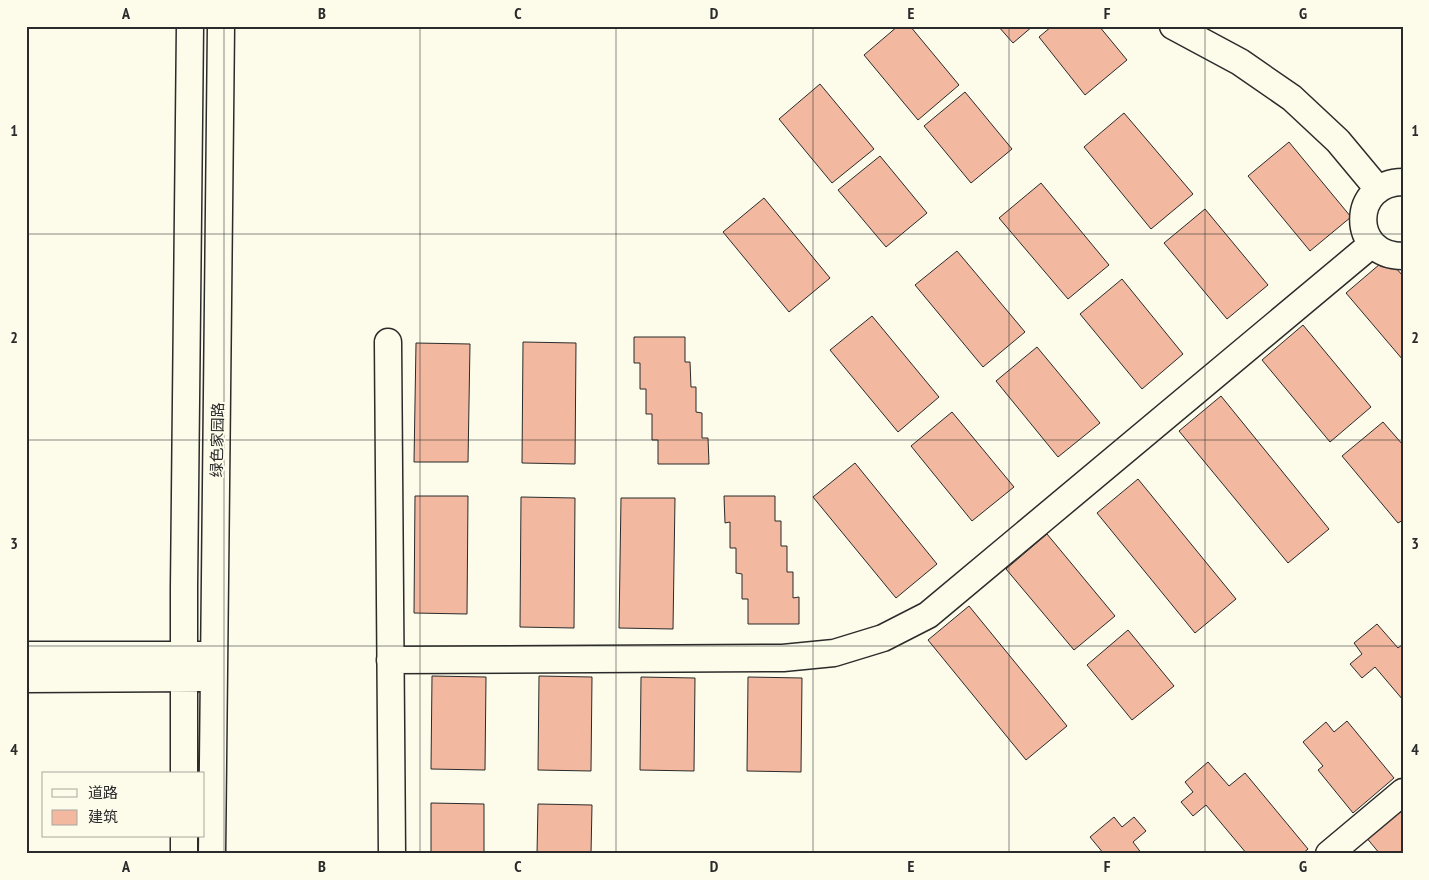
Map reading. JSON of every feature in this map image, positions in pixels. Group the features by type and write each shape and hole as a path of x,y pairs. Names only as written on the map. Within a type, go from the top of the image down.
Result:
{"street":[{"name":"绿色家园路","path":"184,772 190,26"},
{"name":"绿色家园路","path":"212,854 221,26"},
{"path":"1173,26 1240,62 1292,98 1338,141 1378,189"},
{"path":"1403,182 1389,184 1378,189 1369,198 1364,209 1363,221 1365,233 1372,244 1381,252 1392,256 1403,256"},
{"path":"390,660 783,658 834,653 883,638 928,615 1372,244"},
{"path":"388,342 392,854"},
{"path":"26,655 184,667"},
{"path":"26,679 214,666"},
{"path":"1329,854 1403,792"},
{"path":"184,838 184,854"}],"building":[{"path":"898,26 910,26 959,85 918,120 864,55"},
{"path":"998,26 1033,26 1013,43"},
{"path":"1052,26 1099,26 1127,60 1085,95 1039,37"},
{"path":"820,84 874,149 832,183 779,119"},
{"path":"965,92 1012,149 971,183 924,126"},
{"path":"1124,113 1193,194 1151,229 1084,147"},
{"path":"1289,142 1351,217 1310,251 1248,176"},
{"path":"880,156 927,213 886,247 838,190"},
{"path":"1041,183 1109,265 1068,299 999,218"},
{"path":"764,198 830,278 789,312 723,232"},
{"path":"1205,209 1268,285 1227,319 1164,243"},
{"path":"957,251 1025,332 983,367 915,285"},
{"path":"1387,258 1403,276 1403,360 1346,293"},
{"path":"1122,279 1183,354 1142,389 1080,314"},
{"path":"872,316 939,397 898,432 830,350"},
{"path":"1303,325 1371,407 1330,442 1262,360"},
{"path":"634,337 685,337 685,362 690,362 691,387 696,387 696,412 702,413 702,438 708,438 709,464 658,464 658,440 652,440 652,414 646,414 646,389 640,389 640,363 634,363"},
{"path":"523,342 576,343 575,464 522,463"},
{"path":"416,343 470,344 468,462 414,462"},
{"path":"1037,347 1100,423 1058,457 996,381"},
{"path":"1221,396 1329,529 1288,563 1179,431"},
{"path":"952,412 1014,487 972,521 911,446"},
{"path":"1383,422 1403,445 1403,520 1398,523 1342,456"},
{"path":"855,463 937,564 896,598 813,497"},
{"path":"1138,479 1236,599 1195,633 1097,513"},
{"path":"415,496 468,496 467,614 414,613"},
{"path":"724,496 775,496 775,521 781,521 781,546 787,546 787,572 793,572 793,598 799,597 799,624 748,624 748,599 742,599 742,574 736,573 736,548 730,548 730,522 725,523"},
{"path":"521,497 575,498 574,628 520,627"},
{"path":"621,498 675,498 673,629 619,628"},
{"path":"1047,534 1115,616 1074,650 1006,569"},
{"path":"969,606 1067,726 1026,760 928,640"},
{"path":"1377,624 1398,648 1403,644 1403,700 1375,667 1362,678 1350,664 1362,654 1354,643"},
{"path":"1128,630 1174,686 1132,720 1087,665"},
{"path":"432,676 486,677 485,770 431,769"},
{"path":"539,676 592,677 591,771 538,770"},
{"path":"641,677 695,678 694,771 640,770"},
{"path":"748,677 802,678 801,772 747,771"},
{"path":"1347,721 1394,778 1353,813 1318,770 1323,766 1303,742 1326,722 1334,732"},
{"path":"1208,762 1229,786 1245,773 1308,849 1302,854 1247,854 1206,805 1193,816 1181,802 1193,792 1185,782"},
{"path":"431,803 484,804 484,854 431,854"},
{"path":"538,804 592,805 591,854 537,854"},
{"path":"1403,804 1403,854 1380,854 1365,836"},
{"path":"1114,817 1122,827 1134,817 1146,831 1133,842 1142,854 1104,854 1090,837"}]}
